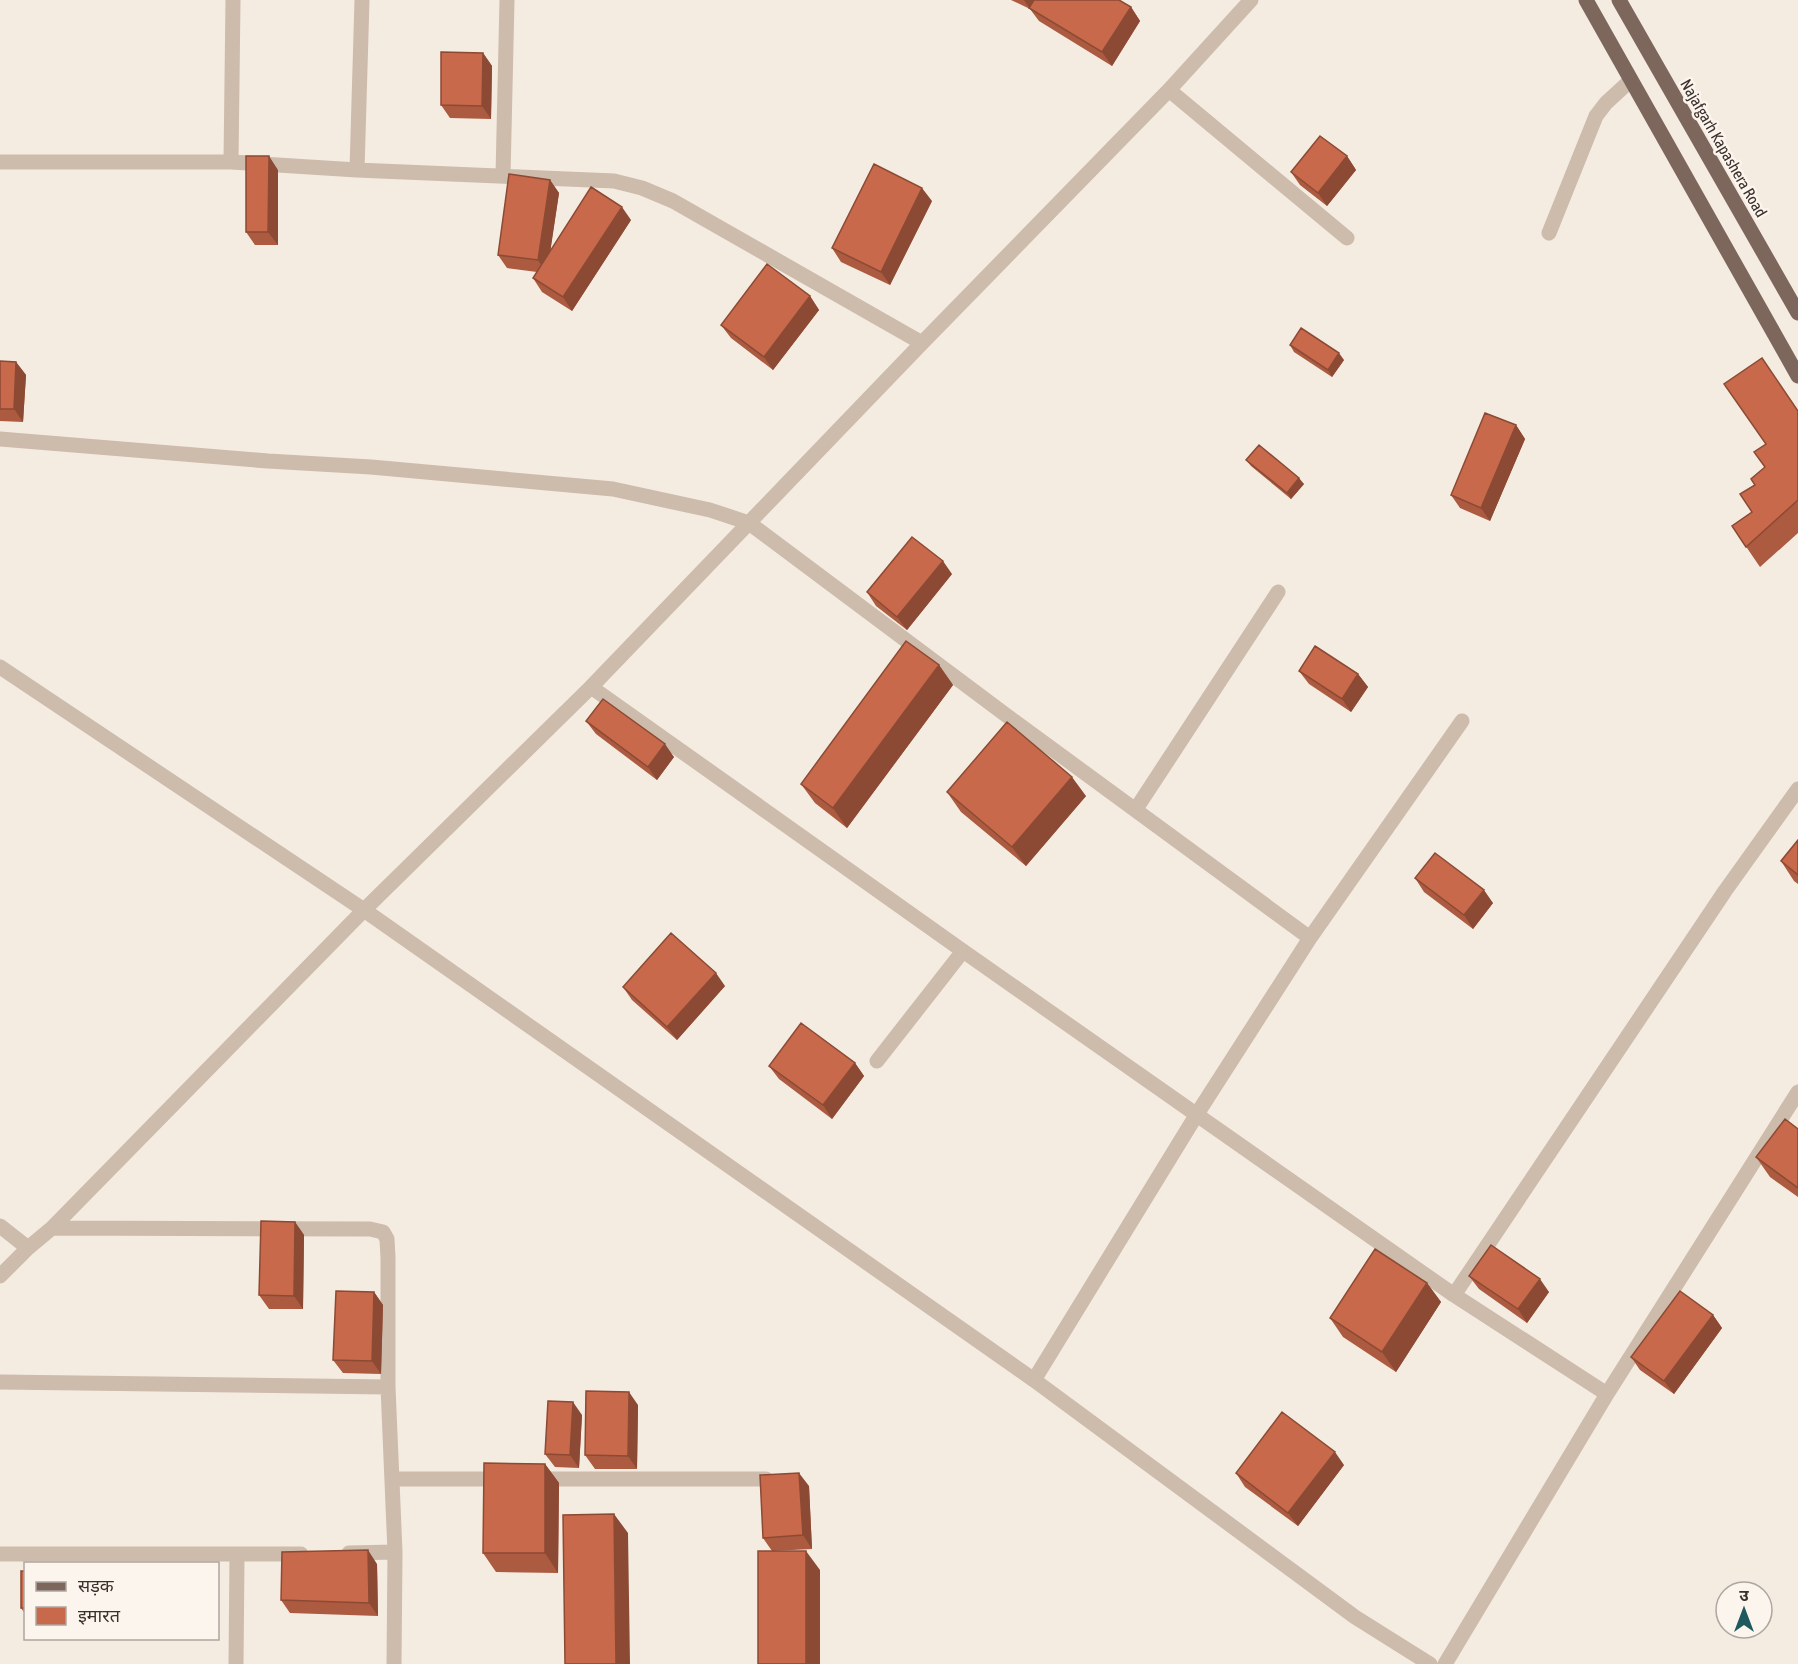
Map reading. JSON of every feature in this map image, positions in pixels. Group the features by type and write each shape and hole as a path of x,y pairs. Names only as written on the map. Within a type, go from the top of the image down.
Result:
{"main road":[{"path":"1586,0 1798,376"},
{"name":"Najafgarh Kapashera Road","path":"1619,0 1798,314"}],"street":[{"path":"231,162 234,0"},
{"path":"357,170 362,0"},
{"path":"503,176 507,0"},
{"path":"0,1276 52,1228 364,910 591,687 1169,90 1251,0"},
{"path":"1549,232 1596,116 1606,103 1631,80"},
{"path":"1169,90 1347,238"},
{"path":"0,162 231,162 614,181 642,188 673,201 922,343"},
{"path":"0,439 371,467 613,489 710,510 749,523 1310,938"},
{"path":"1136,808 1278,592"},
{"path":"0,668 364,910 1034,1380 1355,1617 1430,1664"},
{"path":"591,687 1454,1295 1607,1394"},
{"path":"1034,1380 1197,1114 1310,938 1462,721"},
{"path":"1454,1295 1725,891 1798,789"},
{"path":"878,1061 963,951"},
{"path":"1445,1664 1607,1394 1798,1092"},
{"path":"0,1226 28,1248"},
{"path":"52,1228 370,1229 383,1232 387,1239 388,1258 388,1387 395,1552 394,1664"},
{"path":"0,1382 388,1387"},
{"path":"393,1479 766,1479"},
{"path":"339,1553 395,1552"},
{"path":"0,1554 316,1554"},
{"path":"236,1664 237,1555"}],"building":[{"path":"1034,0 1119,0 1131,7 1102,52 1029,8"},
{"path":"441,52 483,53 482,106 441,105"},
{"path":"1320,136 1347,156 1318,193 1291,172"},
{"path":"246,156 269,156 268,232 246,232"},
{"path":"874,164 922,188 881,272 832,248"},
{"path":"509,174 550,180 538,260 498,255"},
{"path":"591,187 622,207 563,297 533,278"},
{"path":"767,264 810,296 764,357 721,325"},
{"path":"1301,328 1339,353 1328,370 1290,345"},
{"path":"1762,358 1798,411 1798,500 1746,547 1732,526 1752,512 1740,494 1755,485 1751,479 1765,467 1754,452 1766,444 1724,384"},
{"path":"0,361 16,362 14,409 0,409"},
{"path":"1485,413 1516,425 1481,508 1451,495"},
{"path":"1259,445 1299,478 1287,493 1246,460"},
{"path":"912,537 943,561 897,617 867,592"},
{"path":"906,641 939,665 833,808 801,784"},
{"path":"1315,646 1358,674 1342,699 1299,671"},
{"path":"603,699 665,744 648,767 586,721"},
{"path":"1007,722 1072,777 1012,847 947,792"},
{"path":"1798,840 1798,875 1781,861"},
{"path":"1435,853 1484,890 1464,915 1415,878"},
{"path":"671,933 716,973 667,1027 623,987"},
{"path":"801,1023 855,1063 823,1105 769,1066"},
{"path":"1785,1119 1798,1129 1798,1188 1756,1157"},
{"path":"261,1221 295,1222 294,1296 259,1295"},
{"path":"1491,1245 1540,1279 1518,1309 1469,1276"},
{"path":"1375,1249 1427,1283 1382,1352 1330,1318"},
{"path":"336,1291 374,1292 372,1361 333,1360"},
{"path":"1680,1291 1713,1315 1664,1381 1631,1357"},
{"path":"586,1391 629,1392 628,1456 585,1455"},
{"path":"548,1401 573,1402 570,1455 545,1454"},
{"path":"1282,1412 1335,1452 1288,1513 1236,1473"},
{"path":"484,1463 545,1464 545,1553 483,1553"},
{"path":"799,1473 803,1535 763,1538 760,1475"},
{"path":"614,1514 616,1664 565,1664 563,1515"},
{"path":"368,1550 369,1603 281,1600 282,1552"},
{"path":"758,1551 806,1551 806,1664 758,1664"},
{"path":"21,1571 24,1571 24,1608 21,1608"}]}
